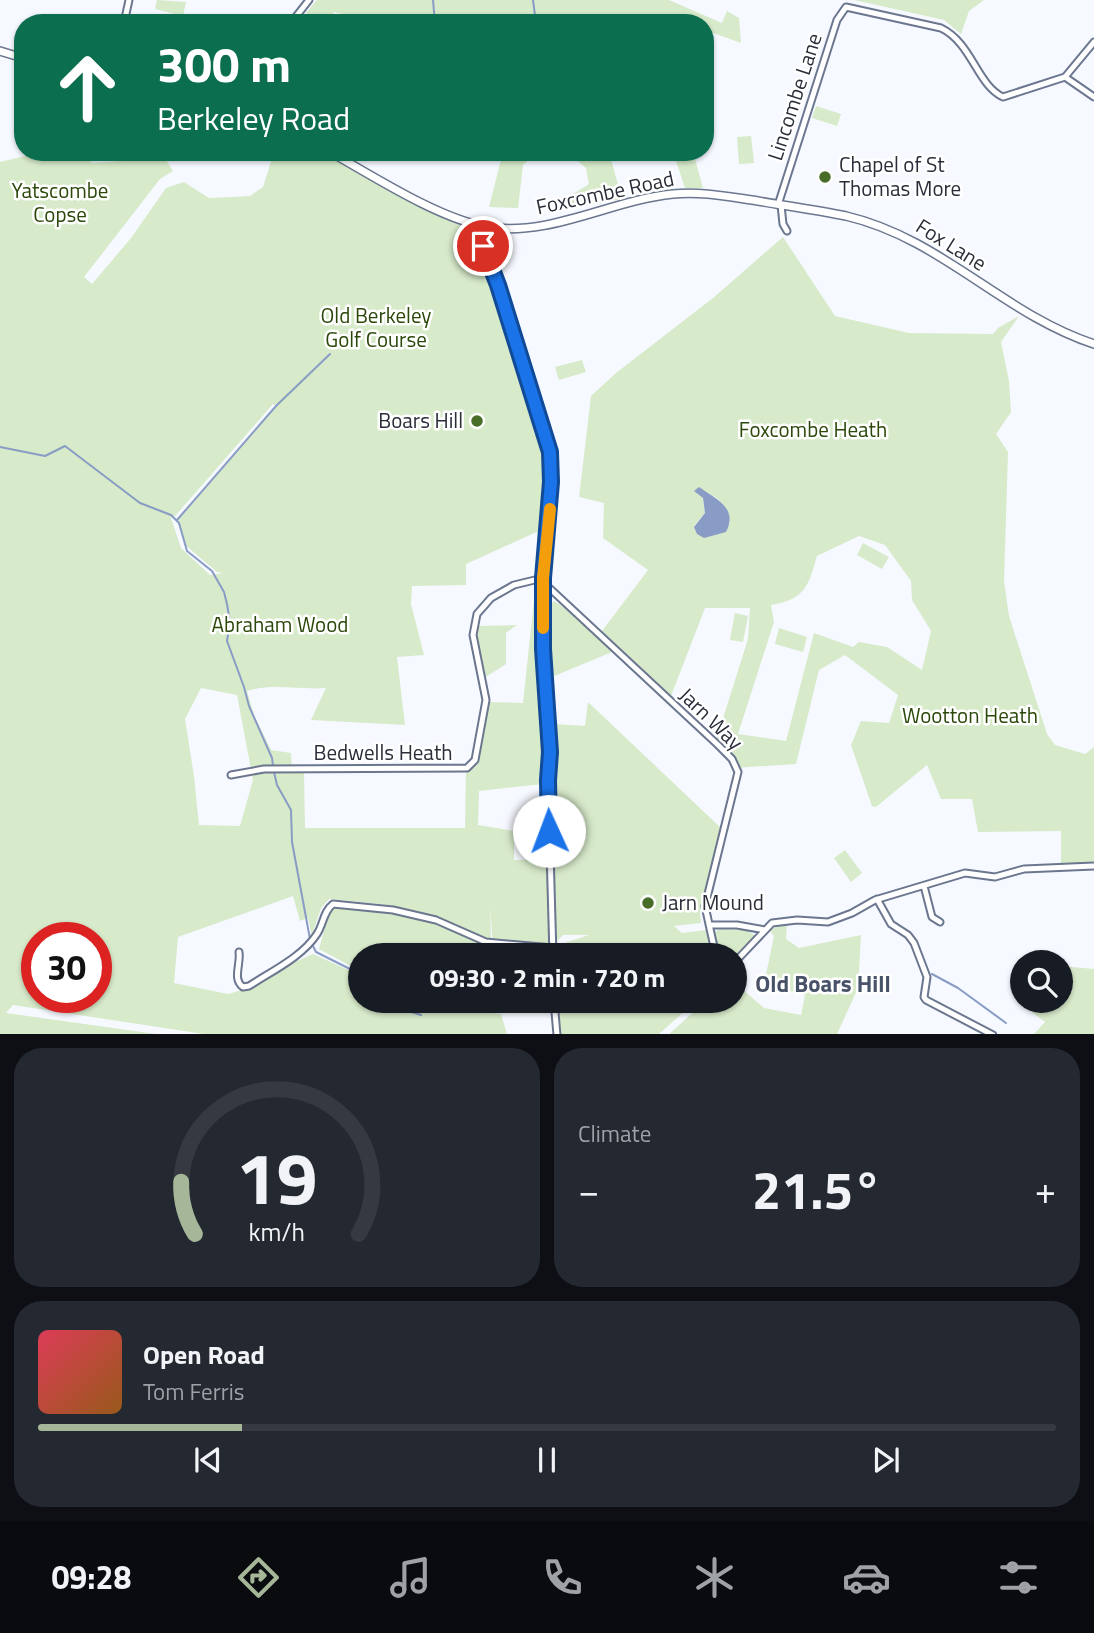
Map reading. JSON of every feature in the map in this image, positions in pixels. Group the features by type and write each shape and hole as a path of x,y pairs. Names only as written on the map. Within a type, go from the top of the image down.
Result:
{"street":[{"name":"Lincombe Lane","path":"779,205 836,20 846,7 941,28 952,33 992,89 1003,97 1065,77"},
{"path":"1094,42 1065,77 1094,97"},
{"name":"Foxcombe Road","path":"346,161 423,203 478,225 504,228 537,226 674,193 697,193 779,205"},
{"path":"779,205 783,224 788,231"},
{"name":"Fox Lane","path":"779,205 849,217 902,235 932,250 1025,313 1068,335 1094,344"},
{"path":"478,225 550,452 551,482 543,580 543,649 550,752 548,780 552,943"},
{"name":"Bedwells Heath","path":"231,775 264,769 467,768 475,761 486,700 473,635 477,614 491,598 514,585 543,580"},
{"name":"Jarn Way","path":"543,580 736,765 738,772 705,906 710,925"},
{"path":"747,949 772,923 791,920 828,922 877,899 965,873 995,877 1024,869 1094,866"},
{"path":"924,886 932,917 940,922"},
{"path":"877,899 891,924 908,935 914,943 927,977 924,997 993,1034"},
{"path":"239,953 241,962 238,983 243,987 249,986 300,953 317,933 327,909 333,904 393,910 436,920 486,942 497,943"},
{"path":"713,943 710,925 737,925 765,930"},
{"path":"555,1013 557,1034"}],"green space":[{"path":"157,0 186,2 183,14 155,9"},
{"path":"317,0 669,0 701,14 334,12 306,13"},
{"path":"854,0 984,0 969,11 961,34 944,20"},
{"path":"727,11 739,18 741,43 714,33 714,20 722,23"},
{"path":"816,106 841,114 837,126 812,118"},
{"path":"751,136 754,163 739,164 737,137"},
{"path":"14,159 14,161 92,163 167,161 173,171 160,179 84,277 92,284 131,238 166,188 184,182 209,198 250,196 263,187 271,161 337,161 429,212 471,230 496,285 534,406 544,447 547,483 541,530 466,564 466,585 412,586 411,604 424,655 397,657 405,725 311,720 326,688 266,687 247,691 254,715 271,750 291,753 292,773 304,773 305,828 465,828 466,771 478,759 489,702 523,703 536,582 541,585 540,651 546,761 555,761 554,724 585,726 588,702 721,828 700,912 701,923 674,926 682,933 706,930 709,943 564,943 589,935 563,935 556,943 493,943 490,905 491,941 414,910 329,899 321,908 312,935 308,918 300,921 293,896 178,937 174,983 228,994 256,986 292,961 293,963 313,954 348,970 348,1013 501,1014 507,1034 204,1034 66,1013 112,1013 112,922 21,922 21,1006 13,1005 6,1013 156,1034 0,1034 0,162","holes":["273,404 276,406 177,520 185,545 217,572 223,573 210,575 181,548 171,518","201,688 237,695 253,780 240,826 199,825 185,719","543,784 547,853 559,852 558,859 514,860 514,831 478,825 479,791"]},
{"path":"501,161 527,161 523,165 518,208 489,207"},
{"path":"578,161 611,161 622,199 560,211 565,199 589,184 586,168"},
{"path":"676,161 696,161 703,188 685,188"},
{"name":"Foxcombe Heath","path":"783,237 835,316 909,333 993,334 1019,316 1001,342 1009,381 1011,412 996,434 1008,452 1004,581 1009,616 1047,734 1055,745 1085,754 1094,747 1094,864 1061,865 1061,831 978,832 972,799 941,799 927,765 876,807 872,806 851,745 861,721 889,723 898,695 845,655 819,670 796,764 734,768 714,747 748,639 750,608 705,608 671,696 602,631 648,570 603,538 604,503 579,497 591,396 616,373 713,298","holes":["708,493 724,505 730,524 694,526 705,513 703,498","859,536 885,545 911,581 912,600 931,631 922,670 887,647 859,642 853,647 814,633 786,741 738,734 774,622 771,605 791,599 803,590 817,556"]},
{"path":"582,360 586,372 559,380 555,367"},
{"path":"863,543 889,557 882,569 857,555"},
{"path":"554,601 568,610 612,652 547,679 548,606"},
{"path":"735,613 748,616 743,642 730,640"},
{"path":"517,625 506,633 506,664 484,678 477,644 478,626"},
{"path":"779,628 807,637 803,652 775,644"},
{"path":"845,850 862,873 851,882 834,858"},
{"path":"332,908 397,913 436,922 482,943 348,943 348,965 319,949"},
{"path":"787,923 786,939 799,948 861,935 858,988 837,1034 669,1034 693,1013 747,1013 747,993 764,1008 801,1015 805,995 764,984 774,936 769,930"},
{"path":"719,929 746,930 756,936 747,945 747,943 716,943 715,932"},
{"path":"1073,967 1094,969 1094,1034 1034,1034 1045,1022 1033,1013 1073,1013"},
{"path":"558,1013 683,1013 659,1034 559,1034"}],"water":[{"path":"699,487 718,499 727,510 729,523 726,532 704,538 697,534 694,527 705,513 703,498 694,491"}],"waterway":[{"path":"433,0 434,14"},
{"path":"533,0 535,14"},
{"path":"177,520 276,406 330,354"},
{"path":"0,447 45,456 65,446 140,503 171,515 179,523 187,551 212,571 224,592 230,623 227,641 273,766"},
{"path":"274,772 277,785 291,810 292,842 310,939"},
{"path":"312,944 316,952 348,968"},
{"path":"932,974 958,988 1006,1023"},
{"path":"414,1013 421,1015"}],"slow traffic":[{"path":"543,628 543,578 550,509"}],"place":[{"name":"Chapel of St Thomas More","path":"825,177"},
{"name":"Boars Hill","path":"477,421"},
{"name":"Jarn Mound","path":"648,903"}],"district":[{"name":"Old Boars Hill","path":"823,984"}],"route":[{"path":"483,246 498,285 550,452 551,482 543,578 543,649 550,752 549,831"}],"park label":[{"name":"Yatscombe Copse","path":"60,203"},
{"name":"Old Berkeley Golf Course","path":"376,328"},
{"name":"Abraham Wood","path":"280,625"},
{"name":"Wootton Heath","path":"970,716"}]}
